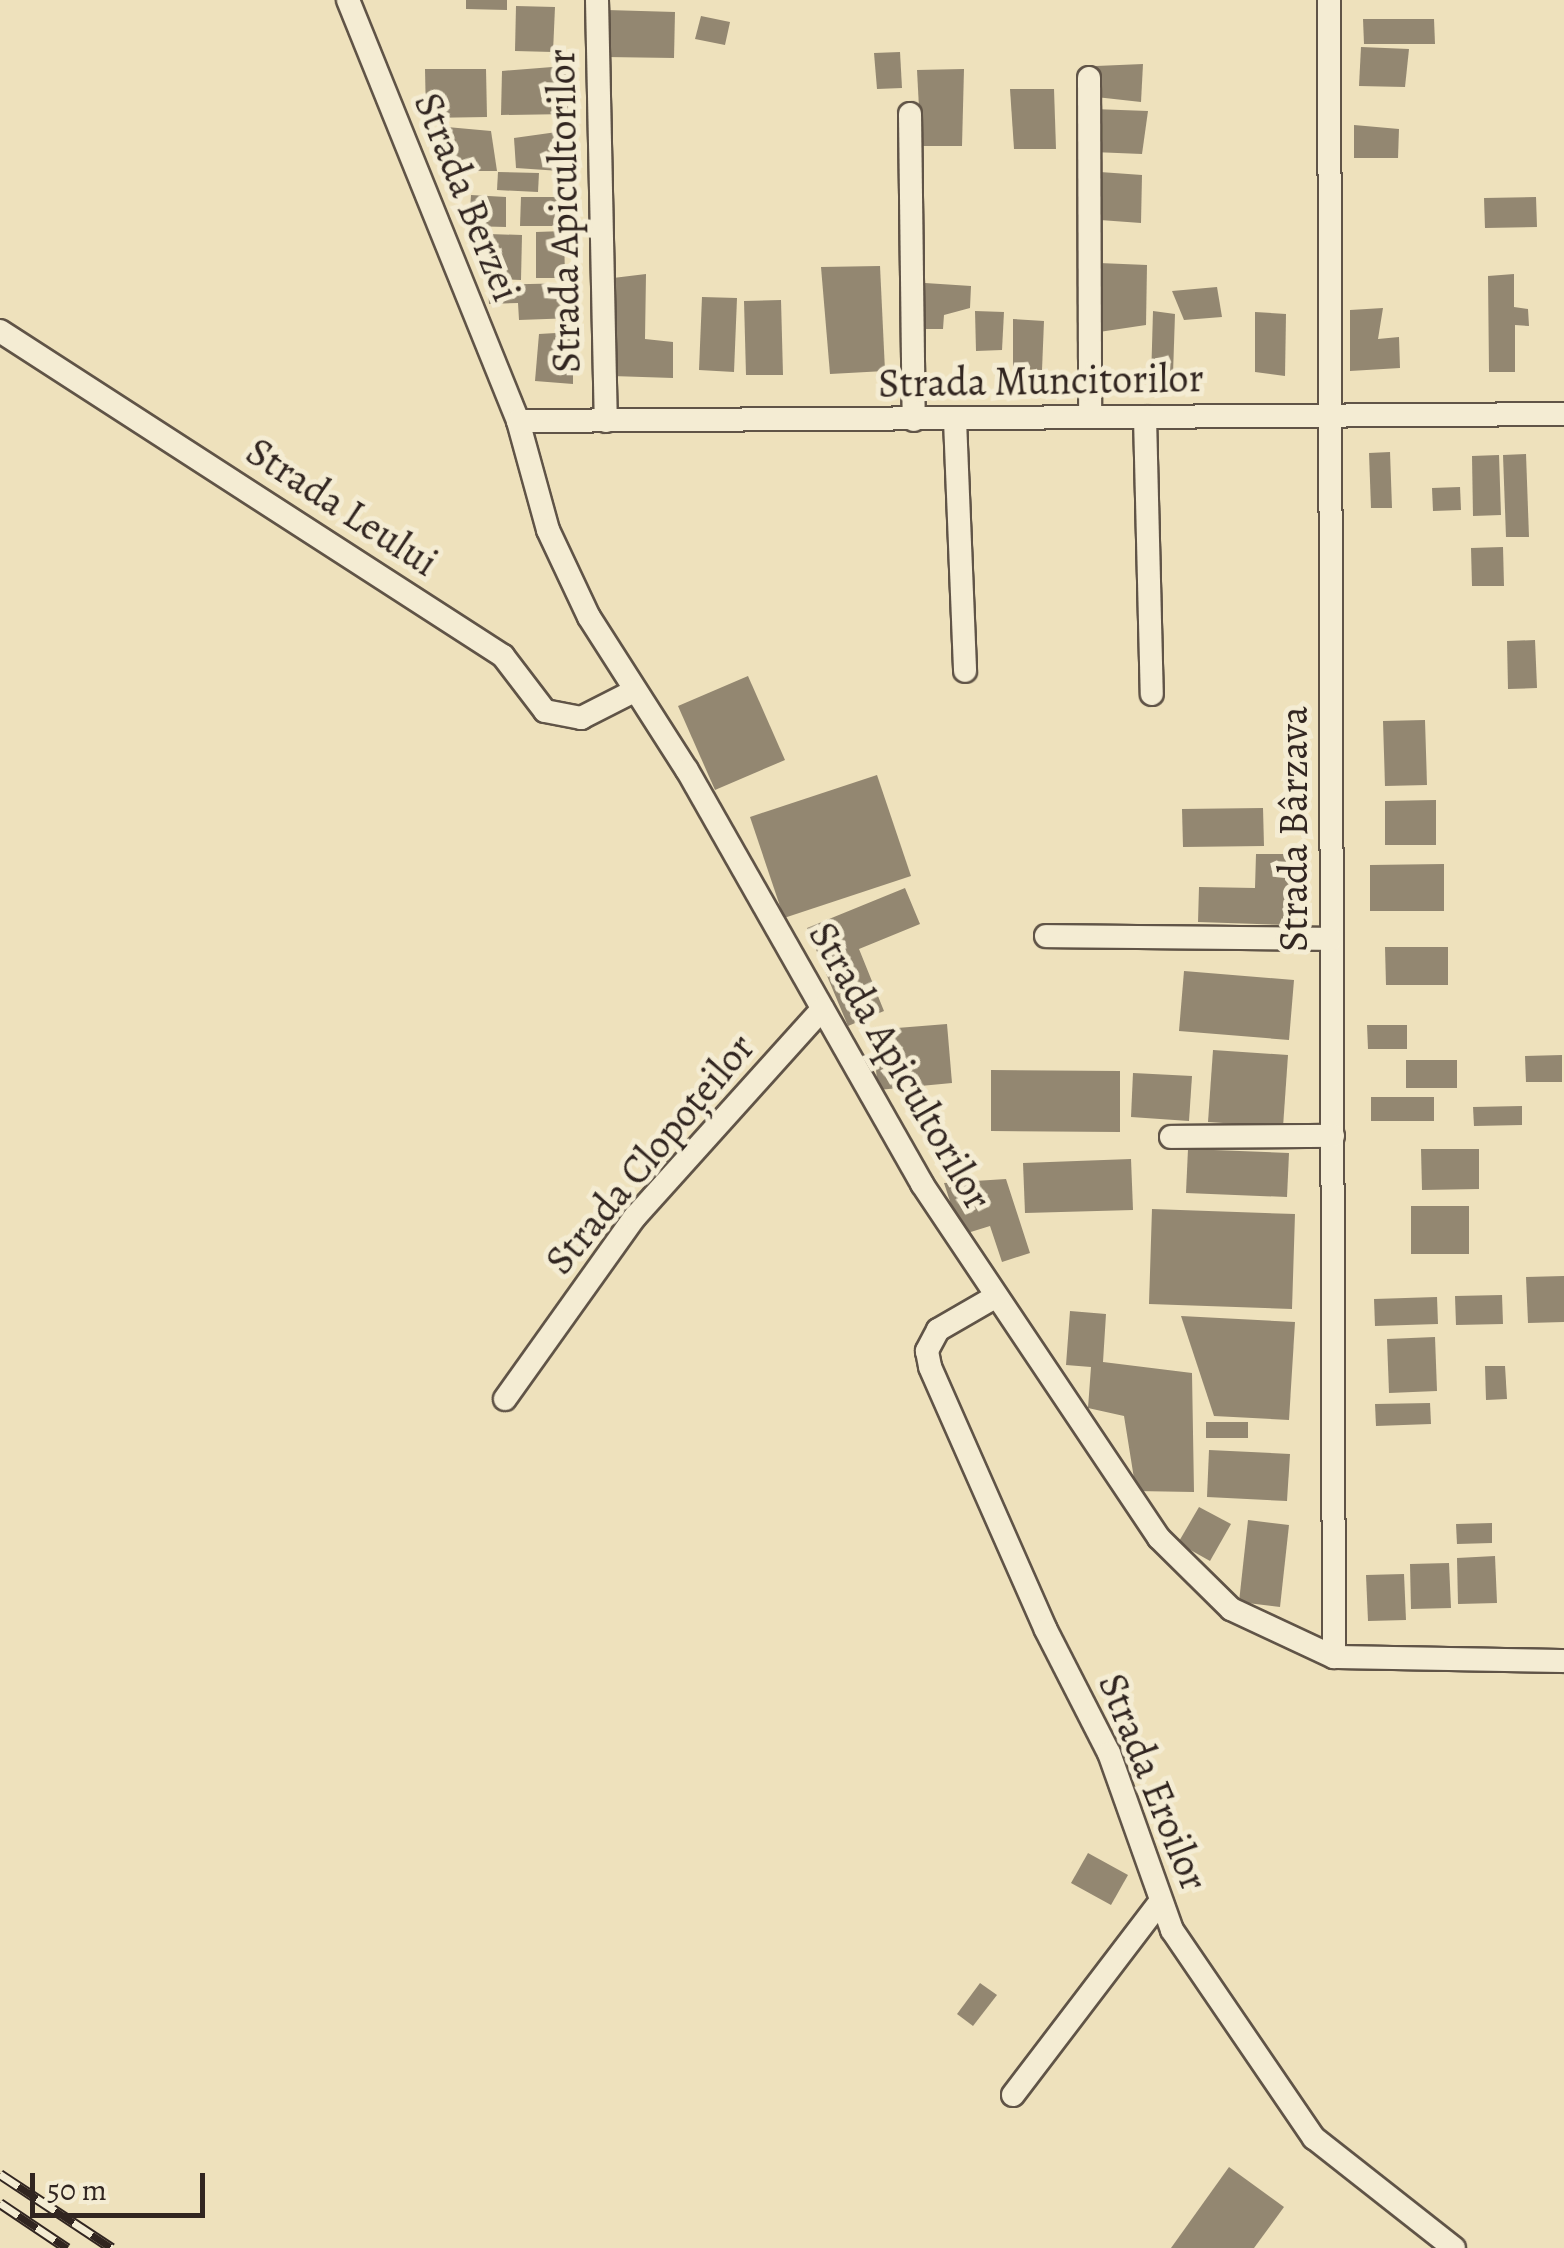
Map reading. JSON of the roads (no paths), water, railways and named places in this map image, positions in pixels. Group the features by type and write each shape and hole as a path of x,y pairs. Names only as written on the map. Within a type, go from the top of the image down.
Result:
{"street":[{"name":"Strada Berzei","path":"348,0 518,421"},
{"name":"Strada Apicultorilor","path":"598,0 606,422"},
{"name":"Strada Bârzava","path":"1329,0 1334,1657"},
{"path":"1089,78 1090,418"},
{"path":"910,114 914,420"},
{"name":"Strada Leului","path":"0,331 490,646 545,711 581,718 634,691"},
{"name":"Strada Muncitorilor","path":"518,421 1564,414"},
{"path":"1144,417 1152,694"},
{"path":"955,420 965,671"},
{"name":"Strada Apicultorilor","path":"518,421 548,530 588,617 995,1298 1159,1538 1231,1609 1334,1657"},
{"path":"1046,936 1332,938"},
{"name":"Strada Clopoțeilor","path":"505,1399 635,1217 822,1008"},
{"path":"1171,1136 1333,1136"},
{"name":"Strada Eroilor","path":"995,1298 938,1330 927,1351 930,1367 1046,1630 1109,1753 1153,1864 1161,1901 1186,1957 1314,2138 1454,2248"},
{"path":"1334,1657 1564,1661"},
{"path":"1013,2096 1161,1901"}],"railway":[{"path":"0,2174 112,2248"},
{"path":"0,2203 67,2248"}]}
